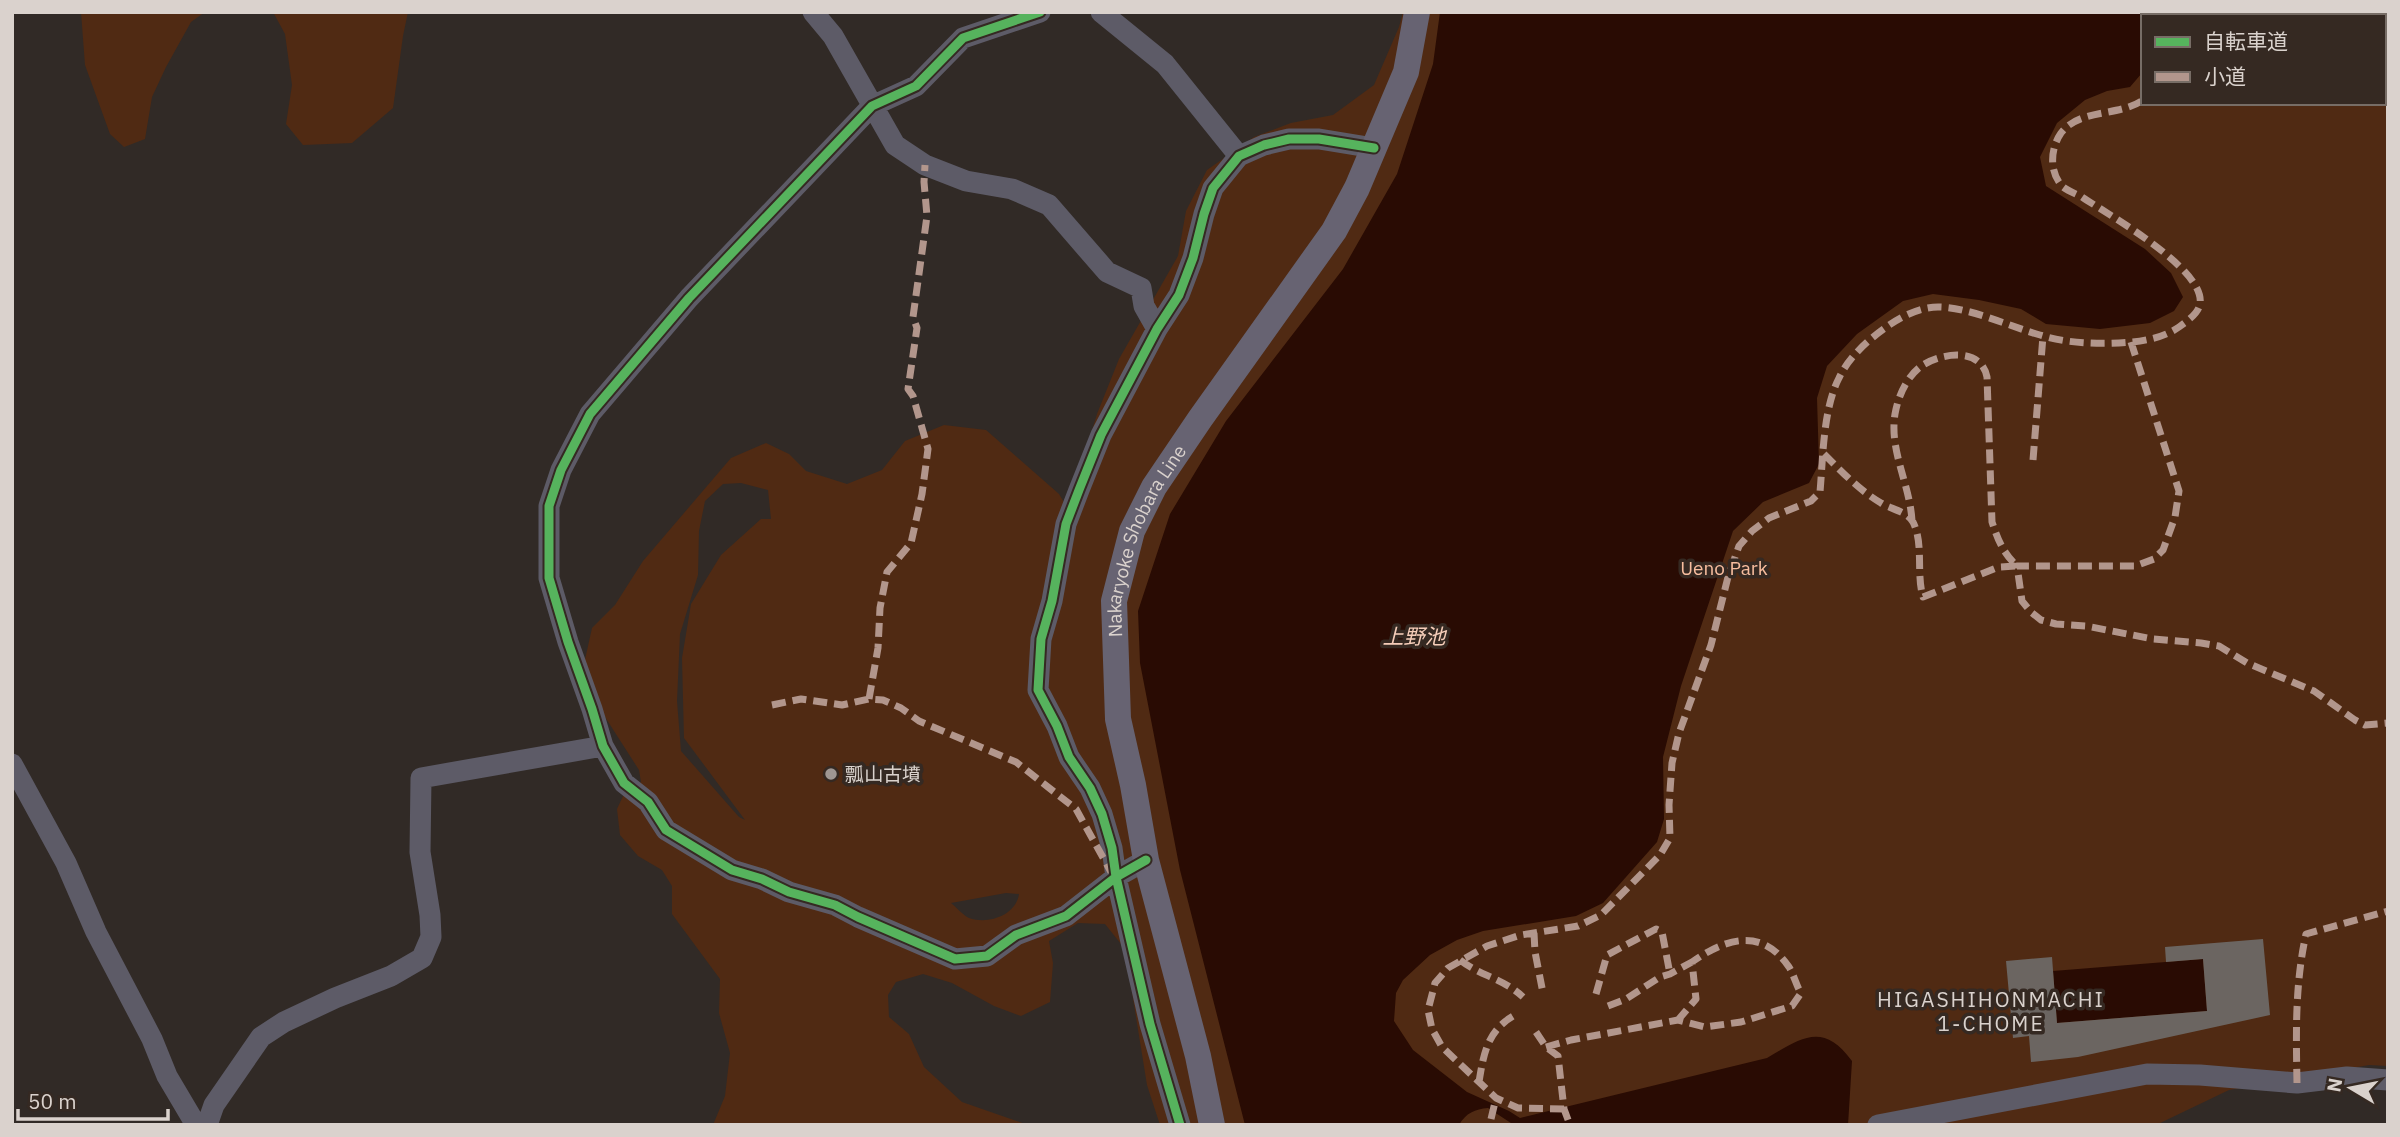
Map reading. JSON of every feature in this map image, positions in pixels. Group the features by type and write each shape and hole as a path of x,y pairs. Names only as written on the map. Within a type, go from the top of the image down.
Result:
{"main road":[{"name":"Nakaryoke Shobara Line","path":"1212,1125 1198,1056 1146,860 1118,719 1114,601 1132,531 1154,487 1334,231 1357,188 1406,72 1417,12"}],"street":[{"path":"813,12 833,36 895,145 926,165 967,181 1012,189 1049,205 1107,272 1141,288 1144,306 1157,330"},
{"path":"1040,12 963,38 916,86 872,106 740,242 635,361 590,414 561,470 549,506 549,578 603,746 624,783 648,802 666,830 732,870 762,878 789,892 835,905 954,959 987,956 1016,935 1066,916 1116,877 1146,860"},
{"path":"1101,12 1165,64 1239,156"},
{"path":"1180,1125 1150,1024 1116,877 1112,848 1102,814 1090,788 1069,757 1057,726 1038,690 1040,653 1066,524 1074,501 1101,435 1157,330 1179,295 1193,258 1213,188 1239,156 1264,145 1289,139 1319,139 1374,148"},
{"path":"207,1125 214,1105 261,1037 284,1022 391,976 422,958 431,937 420,852 421,778 603,746"},
{"path":"13,769 66,863 96,932 125,984 167,1076 196,1125"},
{"path":"1878,1125 2147,1073 2200,1074 2297,1083 2347,1077 2388,1080"}],"green space":[{"path":"81,12 205,12 191,22 166,67 152,97 145,139 124,147 110,134 85,65"},
{"path":"273,12 408,12 393,108 352,143 303,145 286,124 292,85 285,34"},
{"name":"Ueno Park","path":"1403,12 2388,12 2388,1066 2369,1065 2229,1090 2156,1125 1160,1125 1147,1085 1125,949 1105,924 1078,923 1049,941 1053,963 1050,1002 1021,1016 994,1006 952,983 923,974 896,982 888,995 889,1017 909,1034 924,1067 962,1102 1028,1125 713,1125 725,1096 730,1053 719,1013 720,979 672,914 672,886 662,870 638,856 620,835 617,809 624,794 641,782 639,770 598,706 584,664 592,628 615,605 643,561 731,458 766,443 789,454 806,471 847,484 882,470 905,441 944,425 986,430 1059,494 1073,517 1084,457 1097,414 1119,359 1178,256 1186,211 1207,170 1254,137 1291,123 1333,115 1374,85","holes":["741,483 768,490 771,519 761,519 721,555 691,604 682,658 684,738 745,820 739,817 681,751 677,701 680,634 698,575 699,531 705,501 723,484","1006,893 1019,894 1017,901 1007,913 993,919 969,918 951,903"]}],"water":[{"name":"上野池","path":"1440,12 2148,12 2141,14 2141,74 2130,87 2107,91 2085,100 2057,123 2040,157 2046,186 2145,249 2171,273 2183,297 2174,311 2150,323 2100,329 2046,324 2021,309 1933,294 1903,301 1857,334 1827,366 1817,398 1819,464 1809,483 1763,502 1733,531 1681,686 1663,757 1664,819 1657,842 1603,903 1576,916 1483,931 1457,940 1430,955 1403,980 1396,993 1394,1021 1413,1050 1467,1092 1520,1118 1767,1058 1801,1040 1821,1037 1831,1041 1852,1061 1848,1125 1514,1125 1488,1108 1471,1112 1459,1125 1245,1125 1180,870 1140,663 1138,611 1170,514 1226,421 1343,269 1397,174 1433,64"},
{"path":"2203,959 2207,1011 2057,1023 2053,971"}],"building":[{"path":"2263,939 2270,1015 2078,1057 2031,1062 2029,1036 2013,1038 2006,961 2052,957 2057,1023 2207,1011 2203,959 2166,962 2165,947"}],"marked path":[{"path":"1564,1109 1518,1108 1496,1098 1442,1047 1432,1029 1428,1010 1435,983 1448,968 1487,946 1521,935 1578,926 1601,915 1660,855 1670,838 1672,763 1679,733 1711,645 1728,577 1739,546 1769,518 1811,501 1820,492 1825,434 1834,390 1848,363 1865,344 1897,320 1931,307 1963,310 2050,338 2099,343 2134,342 2158,337 2179,327 2195,314 2200,304 2198,290 2188,275 2172,259 2132,229 2063,187 2053,168 2057,139 2069,125 2089,116 2123,109 2141,101"},
{"path":"869,699 887,572 911,543 922,494 928,449 913,396 908,389 917,328 913,317 927,216 925,165"},
{"path":"2033,460 2043,336"},
{"path":"2131,342 2179,491 2175,517 2163,550 2154,559 2135,566 2017,566 2022,601 2041,620 2056,624 2219,646 2247,663 2314,691 2365,725 2388,723"},
{"path":"1824,454 1865,492 1907,515 1910,518 1913,522 1918,540 1923,597 1999,567 2017,566 2002,546 1992,522 1987,377 1977,360 1958,355 1928,362 1911,377 1901,395 1895,414 1895,441 1908,494 1910,507 1912,521"},
{"path":"772,705 801,699 842,705 869,699 883,700 901,708 919,721 1016,762 1076,809 1111,872"},
{"path":"2297,1083 2298,990 2306,934 2388,911"},
{"path":"1596,994 1607,955 1656,929 1662,932 1670,974"},
{"path":"1534,933 1543,993"},
{"path":"1546,1047 1678,1020 1705,1027 1741,1022 1792,1006 1801,993 1789,967 1778,954 1755,941 1742,940 1717,947 1692,962"},
{"path":"1460,960 1507,985 1523,997"},
{"path":"1608,1006 1626,999 1660,977 1692,962 1696,999 1678,1020"},
{"path":"1479,1082 1486,1050 1494,1033 1519,1013"},
{"path":"1536,1032 1546,1047 1558,1056 1564,1109 1570,1125"},
{"path":"1491,1119 1496,1098"}],"cycle path":[{"path":"1040,12 963,38 916,86 872,106 689,298 590,414 561,470 549,506 549,578 603,746 624,783 648,802 666,830 732,870 762,879 789,892 835,905 955,959 987,956 1016,935 1066,916 1116,877 1146,860"},
{"path":"1180,1125 1150,1024 1116,877 1112,848 1102,814 1090,788 1069,757 1057,726 1038,690 1041,639 1052,601 1066,524 1101,435 1157,329 1179,295 1193,258 1213,188 1239,156 1264,145 1289,139 1319,139 1374,148"}],"place":[{"name":"瓢山古墳","path":"831,774"}],"district":[{"name":"HIGASHIHONMACHI 1-CHOME","path":"1991,1012"}]}
